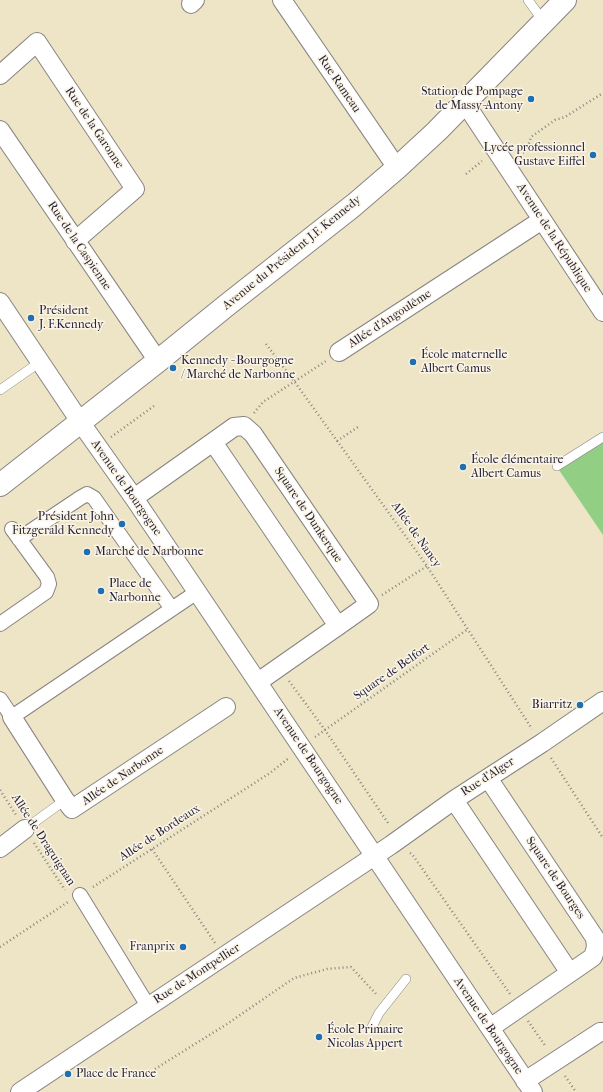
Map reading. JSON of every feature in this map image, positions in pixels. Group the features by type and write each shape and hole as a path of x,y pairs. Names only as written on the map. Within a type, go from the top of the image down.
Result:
{"street":[{"name":"Rue Rameau","path":"282,0 397,168"},
{"name":"Avenue du Président J.F. Kennedy","path":"0,485 81,423 354,205 437,131 565,0"},
{"name":"Rue de la Garonne","path":"0,75 37,42 135,189 75,241"},
{"name":"Avenue de la République","path":"465,103 603,312"},
{"name":"Rue de la Caspienne","path":"0,130 158,362"},
{"name":"Allée d'Angoulême","path":"340,352 542,220"},
{"name":"Avenue de Bourgogne","path":"0,302 81,423 134,498 529,1086"},
{"path":"134,498 234,427 244,426"},
{"name":"Square de Dunkerque","path":"244,426 253,434 369,604"},
{"path":"213,442 338,626"},
{"path":"0,624 46,592 49,584 47,577 16,534 87,494 94,498 172,609"},
{"path":"12,717 197,592"},
{"path":"258,682 369,604"},
{"name":"Allée de Narbonne","path":"0,699 72,809 226,707"},
{"name":"Rue d'Alger","path":"375,856 454,800 542,743 603,701"},
{"name":"Square de Bourges","path":"488,778 595,938 596,947 593,957 490,1028"},
{"path":"454,800 570,973"},
{"path":"0,848 25,829"},
{"name":"Rue de Montpellier","path":"20,1092 375,856"},
{"path":"76,898 148,1006"},
{"path":"529,1086 556,1061 600,1032 603,1032"}],"lane":[{"path":"528,0 544,22"},
{"path":"0,390 40,362"},
{"path":"557,466 603,437"},
{"path":"25,829 65,800"},
{"path":"371,1029 379,1013 406,979"}],"path":[{"path":"518,153 526,152 531,137 555,120 565,117 603,93"},
{"name":"Allée de Nancy","path":"266,344 427,566 603,838"},
{"name":"Allée d'Angoulême","path":"244,426 263,402 340,352"},
{"path":"97,446 154,406"},
{"path":"337,440 358,427"},
{"path":"369,604 427,566"},
{"name":"Square de Belfort","path":"325,730 468,630"},
{"path":"279,667 325,730 388,823 391,846 412,854 576,1092"},
{"name":"Allée de Bordeaux","path":"0,947 270,773 325,730"},
{"name":"Allée de Draguignan","path":"0,790 25,829 76,898"},
{"path":"152,849 224,956"},
{"path":"155,1069 227,1024 294,978 327,969 351,967 386,1004"}],"green space":[{"path":"603,442 603,535 559,470"}],"place":[{"name":"Station de Pompage de Massy-Antony","path":"531,99"},
{"name":"Lycée professionnel Gustave Eiffel","path":"593,155"},
{"name":"Président J. F.Kennedy","path":"31,318"},
{"name":"École maternelle Albert Camus","path":"413,362"},
{"name":"Kennedy - Bourgogne / Marché de Narbonne","path":"173,368"},
{"name":"École élémentaire Albert Camus","path":"463,467"},
{"name":"Président John Fitzgerald Kennedy","path":"122,524"},
{"name":"Marché de Narbonne","path":"87,552"},
{"name":"Place de Narbonne","path":"101,591"},
{"name":"Biarritz","path":"580,705"},
{"name":"Franprix","path":"183,947"},
{"name":"École Primaire Nicolas Appert","path":"319,1037"},
{"name":"Place de France","path":"68,1074"}]}
